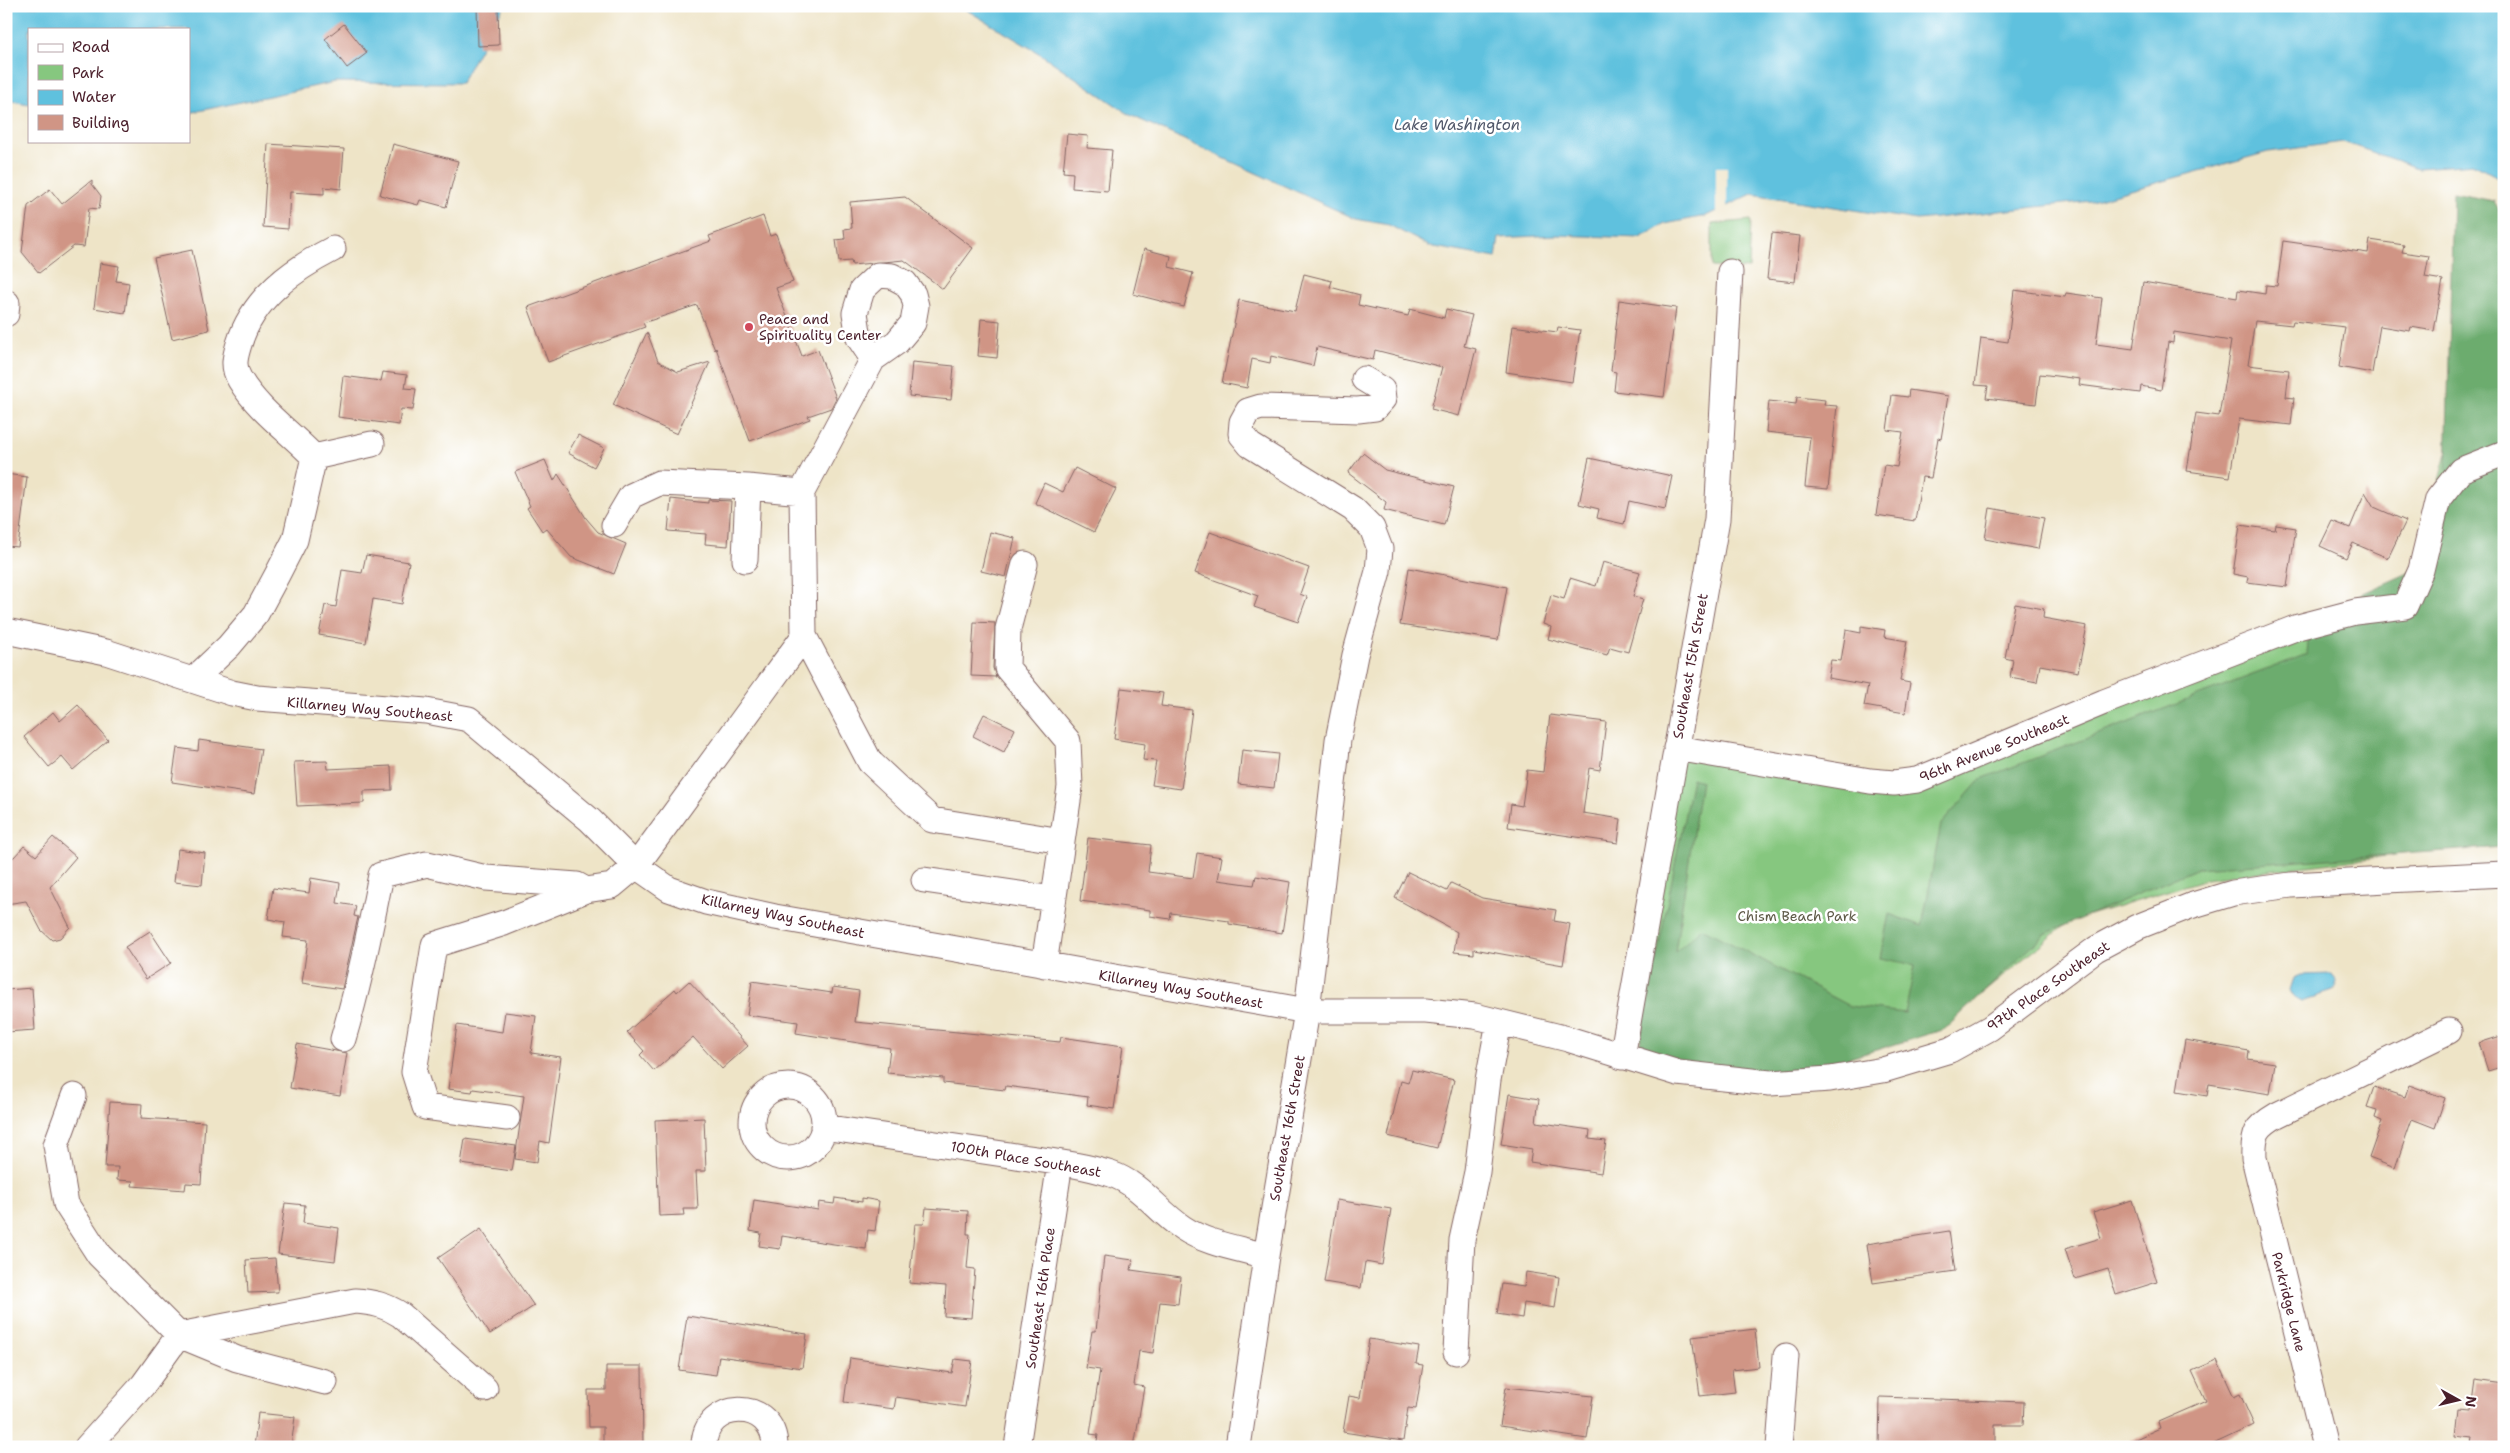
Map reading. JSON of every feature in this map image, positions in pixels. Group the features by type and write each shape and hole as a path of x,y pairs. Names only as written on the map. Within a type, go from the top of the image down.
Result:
{"street":[{"path":"314,457 258,404 240,381 234,367 243,330 254,311 279,283 309,261 332,248"},
{"name":"Southeast 15th Street","path":"1622,1057 1717,520 1730,272"},
{"path":"873,359 802,492 804,636 870,762 932,820 1062,842"},
{"name":"Southeast 16th Street","path":"1238,1447 1266,1256 1307,1011 1340,726 1355,655 1378,571 1380,549 1372,528 1353,509 1250,445 1241,434 1242,422 1248,411 1261,406 1358,410 1375,408 1383,398 1382,390 1364,378"},
{"path":"314,457 372,444"},
{"name":"96th Avenue Southeast","path":"1676,748 1870,781 1894,783 1917,780 2104,702 2298,627 2355,612 2406,606 2421,570 2438,499 2461,470 2504,454"},
{"path":"194,680 229,646 256,614 277,575 295,540 314,457"},
{"path":"614,525 630,496 659,483 748,487 802,492"},
{"path":"745,560 748,487"},
{"path":"1025,564 1008,629 1008,668 1068,741 1070,787 1044,965"},
{"name":"Killarney Way Southeast","path":"6,631 106,652 257,698 426,711 469,719 590,820 636,866 669,889 706,902 775,917 1307,1011 1426,1012 1475,1016 1568,1039 1622,1057"},
{"path":"507,1118 425,1107 414,1072 434,945 504,923 586,890 612,886 636,866 804,636"},
{"path":"343,1039 356,995 359,971 381,875 427,864 486,878 577,886 586,890"},
{"name":"97th Place Southeast","path":"1622,1057 1678,1074 1770,1083 1830,1079 1883,1070 1950,1050 1990,1028 2096,949 2137,926 2190,906 2233,894 2291,885 2504,874"},
{"path":"924,880 1053,898"},
{"path":"1456,1352 1462,1240 1477,1172 1488,1080 1499,1022"},
{"name":"Parkridge Lane","path":"2325,1447 2254,1158 2253,1143 2257,1131 2263,1123 2449,1031"},
{"path":"74,1096 56,1146 66,1204 99,1255 179,1335 237,1358 325,1382"},
{"name":"100th Place Southeast","path":"824,1127 1060,1163 1126,1180 1185,1230 1206,1240 1266,1256"},
{"name":"Southeast 16th Place","path":"1022,1443 1060,1163"},
{"path":"87,1447 143,1386 179,1335 354,1301 372,1302 389,1307 401,1315 485,1389"},
{"path":"1779,1447 1786,1356"},
{"path":"704,1447 707,1429 714,1420 723,1413 745,1410 756,1413 765,1420 772,1429 775,1447"}],"green space":[{"name":"Chism Beach Park","path":"2453,193 2494,201 2504,218 2504,847 2198,868 2045,934 1945,1029 1768,1083 1638,1052 1692,778 1701,781 1675,952 1702,928 1849,1006 1905,1013 1915,965 1880,958 1889,914 1922,926 1941,824 1981,779 2307,654 2310,617 2444,557"},
{"path":"1751,220 1749,269 1712,267 1712,224"},
{"name":"Chism Beach Park","path":"2504,233 2504,841 2206,879 2070,921 1936,1032 1767,1073 1630,1036 1676,748 1894,783 2298,627 2406,606"}],"water":[{"path":"6,6 504,6 461,83 335,82 190,113 190,28 28,28 28,104 6,100"},
{"name":"Lake Washington","path":"960,6 2504,6 2504,180 2475,164 2418,168 2343,142 2268,152 2091,201 1917,220 1752,194 1706,216 1665,224 1640,238 1556,235 1499,238 1496,258 1429,246 1389,225 1356,219 1130,115 1042,55"},
{"path":"2331,974 2336,980 2336,987 2332,991 2302,1001 2292,996 2289,990 2293,978 2300,975"}],"pier":[{"path":"1716,167 1727,167 1727,209 1716,215"}],"building":[{"path":"477,6 498,6 499,45 478,46"},
{"path":"344,24 367,53 347,68 325,39"},
{"path":"1067,134 1088,136 1087,148 1112,150 1108,191 1072,188 1073,173 1063,172"},
{"path":"268,144 344,149 341,189 324,187 324,194 290,192 288,229 263,227"},
{"path":"393,144 458,161 446,207 420,200 418,205 380,195"},
{"path":"92,180 92,184 101,196 99,209 89,208 84,247 74,246 39,273 22,252 28,206 50,189 62,204"},
{"path":"905,197 973,248 943,289 904,260 852,265 851,261 839,262 836,240 845,239 844,229 852,228 850,202"},
{"name":"Peace and Spirituality Center","path":"763,216 770,236 776,234 793,282 776,288 802,356 818,350 836,398 831,408 808,416 810,419 750,441 716,348 715,350 697,305 643,323 645,327 548,362 528,307 711,241 709,236"},
{"path":"1772,233 1800,236 1795,282 1767,279"},
{"path":"2370,240 2404,245 2402,252 2429,256 2425,277 2443,280 2434,331 2411,327 2410,331 2380,326 2372,373 2339,367 2345,327 2293,321 2292,325 2255,321 2248,365 2289,370 2286,397 2294,398 2291,425 2239,419 2230,477 2187,471 2196,413 2219,416 2231,341 2174,332 2173,343 2168,342 2161,390 2141,386 2140,393 2079,385 2080,379 2040,374 2036,404 1986,398 1988,386 1975,385 1981,338 2008,342 2014,290 2065,297 2066,293 2102,298 2096,344 2133,349 2143,282 2237,298 2238,290 2265,294 2266,285 2277,286 2283,241 2368,253"},
{"path":"1144,249 1171,256 1169,267 1193,273 1184,307 1133,294"},
{"path":"192,250 209,330 172,339 154,258"},
{"path":"100,263 119,266 116,281 129,283 125,313 94,308"},
{"path":"1304,274 1332,281 1330,287 1360,295 1358,305 1408,316 1410,309 1444,318 1446,309 1472,315 1464,346 1476,349 1459,416 1431,409 1442,367 1375,350 1373,360 1317,347 1313,366 1271,356 1270,363 1252,359 1247,388 1222,383 1239,300 1295,311"},
{"path":"1619,300 1676,308 1664,397 1614,391 1616,372 1611,371"},
{"path":"981,319 1000,321 997,358 978,356"},
{"path":"1512,326 1557,332 1558,327 1580,330 1572,382 1506,372"},
{"path":"647,332 658,361 678,372 710,362 677,434 613,405"},
{"path":"912,362 954,366 951,400 909,396"},
{"path":"383,372 407,375 405,388 416,389 413,410 401,409 399,425 338,417 343,376 381,381"},
{"path":"1909,390 1948,396 1941,439 1938,438 1931,478 1922,477 1915,521 1876,515 1884,465 1897,467 1903,432 1887,430 1892,395 1908,397"},
{"path":"1797,397 1825,400 1824,405 1837,406 1828,489 1805,487 1810,437 1766,432 1769,401 1796,404"},
{"path":"578,435 604,448 594,467 568,453"},
{"path":"1363,453 1385,470 1454,487 1444,525 1384,510 1386,502 1348,473"},
{"path":"1589,458 1672,476 1665,509 1629,501 1624,524 1597,518 1599,509 1579,504"},
{"path":"545,460 554,481 558,474 586,518 598,532 626,544 614,574 571,557 546,528 542,531 527,508 530,506 515,472"},
{"path":"1075,468 1116,489 1094,532 1035,503 1044,483 1063,492"},
{"path":"6,474 27,477 18,547 6,546"},
{"path":"2365,492 2374,507 2406,521 2388,558 2353,543 2346,558 2320,546 2332,521 2350,528"},
{"path":"671,499 708,503 708,500 731,501 728,546 705,544 706,534 668,531"},
{"path":"1990,508 2044,518 2038,549 1985,539"},
{"path":"2240,525 2275,530 2276,525 2296,528 2287,587 2247,582 2248,577 2233,574"},
{"path":"990,532 1015,538 1006,577 981,571"},
{"path":"1210,532 1309,568 1300,594 1307,597 1298,622 1254,607 1258,596 1195,573"},
{"path":"366,555 409,562 402,604 373,599 366,643 319,635 325,605 336,607 342,570 362,573"},
{"path":"1603,562 1640,572 1633,596 1643,599 1628,652 1610,647 1607,655 1548,639 1551,627 1543,624 1551,595 1564,599 1570,578 1596,586"},
{"path":"1409,568 1507,587 1498,640 1400,625"},
{"path":"2015,604 2044,609 2043,618 2087,626 2078,672 2040,665 2037,682 2010,677 2013,660 2005,658"},
{"path":"974,622 995,623 993,668 996,677 971,676"},
{"path":"1861,626 1885,630 1884,637 1907,641 1900,681 1910,683 1905,713 1864,706 1868,685 1828,678 1831,660 1841,661 1846,630 1861,633"},
{"path":"1121,688 1163,693 1161,706 1192,710 1181,789 1152,785 1156,761 1143,760 1145,744 1114,739"},
{"path":"78,705 108,740 73,770 62,757 49,767 24,737 53,712 60,721"},
{"path":"984,714 1015,729 1004,752 973,736"},
{"path":"1550,715 1606,722 1600,770 1589,768 1583,813 1621,819 1618,843 1508,827 1511,804 1522,806 1527,770 1543,772"},
{"path":"199,740 261,749 254,794 172,782 177,748 198,751"},
{"path":"1242,750 1278,754 1274,788 1238,784"},
{"path":"327,761 328,769 391,766 392,790 364,791 364,803 297,806 294,762"},
{"path":"53,837 76,857 50,887 70,927 60,938 52,940 41,930 26,901 6,904 6,861 14,857 24,846 36,856"},
{"path":"1088,838 1151,845 1148,872 1193,878 1197,853 1222,857 1218,880 1254,885 1256,876 1290,882 1282,933 1229,924 1229,921 1171,913 1170,919 1150,916 1150,910 1080,901"},
{"path":"178,849 205,853 202,885 174,882"},
{"path":"1408,872 1447,891 1451,883 1482,898 1556,910 1554,921 1570,924 1563,965 1474,949 1474,954 1454,952 1457,932 1395,898"},
{"path":"311,878 340,883 337,903 356,906 354,916 358,917 342,989 302,983 308,940 283,937 285,922 268,919 273,888 309,893"},
{"path":"150,931 171,963 146,979 125,947"},
{"path":"689,981 748,1046 722,1069 693,1037 654,1071 640,1055 644,1051 627,1032 675,989 677,992"},
{"path":"752,981 832,993 833,987 859,991 855,1022 1060,1042 1061,1037 1123,1046 1114,1109 1087,1105 1088,1097 1006,1086 1005,1090 943,1083 943,1078 887,1073 890,1048 796,1033 798,1022 747,1015"},
{"path":"32,988 35,1030 6,1032 6,990"},
{"path":"505,1012 536,1016 531,1053 561,1057 549,1143 540,1141 537,1162 515,1159 524,1096 473,1089 472,1092 448,1089 457,1025 502,1032"},
{"path":"2504,1035 2504,1066 2488,1071 2479,1043"},
{"path":"2185,1040 2249,1051 2248,1059 2275,1063 2270,1094 2209,1084 2207,1096 2177,1091"},
{"path":"297,1044 347,1053 340,1096 290,1088"},
{"path":"1412,1070 1454,1080 1437,1148 1388,1136 1401,1081 1408,1083"},
{"path":"2409,1085 2445,1098 2435,1128 2412,1119 2395,1168 2369,1158 2382,1121 2375,1118 2377,1110 2367,1107 2374,1087 2405,1097"},
{"path":"1509,1094 1539,1099 1536,1122 1590,1130 1589,1139 1606,1141 1601,1173 1530,1162 1532,1149 1501,1144"},
{"path":"110,1102 142,1104 141,1118 205,1122 201,1184 186,1183 185,1190 132,1186 133,1181 117,1180 118,1167 105,1167"},
{"path":"704,1118 706,1171 696,1171 698,1209 683,1209 684,1215 659,1216 655,1120"},
{"path":"465,1139 516,1146 512,1171 461,1164"},
{"path":"835,1198 862,1202 862,1198 879,1201 875,1231 868,1230 866,1249 782,1236 780,1249 759,1246 761,1233 750,1231 754,1200 818,1210 819,1202 834,1204"},
{"path":"1337,1200 1391,1209 1382,1265 1365,1262 1361,1288 1324,1282"},
{"path":"2132,1200 2157,1282 2116,1295 2108,1269 2075,1279 2065,1249 2101,1238 2093,1212"},
{"path":"285,1203 305,1205 303,1223 339,1228 335,1261 278,1254"},
{"path":"926,1208 968,1211 967,1234 970,1234 967,1268 975,1269 971,1318 944,1316 946,1286 909,1283 915,1224 924,1224"},
{"path":"481,1229 534,1306 490,1334 438,1258"},
{"path":"1949,1231 1955,1271 1873,1283 1867,1244"},
{"path":"1104,1256 1133,1260 1131,1270 1181,1277 1178,1304 1160,1302 1153,1353 1139,1351 1134,1385 1144,1387 1134,1447 1096,1447 1098,1435 1090,1434 1100,1370 1086,1368 1092,1331 1096,1331"},
{"path":"275,1258 278,1292 248,1293 246,1260"},
{"path":"1526,1272 1559,1277 1555,1308 1524,1303 1522,1318 1497,1314 1502,1284 1524,1287"},
{"path":"687,1316 807,1334 802,1368 719,1356 716,1375 679,1370"},
{"path":"1755,1329 1759,1367 1732,1370 1735,1392 1700,1396 1692,1337"},
{"path":"1369,1339 1419,1347 1416,1364 1423,1365 1416,1409 1408,1408 1403,1441 1343,1432 1349,1396 1360,1398"},
{"path":"850,1358 952,1373 955,1359 972,1361 965,1407 896,1397 894,1409 844,1402"},
{"path":"2217,1360 2234,1397 2240,1394 2254,1425 2207,1447 2118,1447 2160,1428 2158,1422 2206,1401 2192,1371"},
{"path":"606,1366 642,1366 643,1447 603,1447 603,1427 589,1427 588,1390 606,1390"},
{"path":"2475,1380 2504,1384 2504,1447 2471,1447 2472,1439 2456,1437 2459,1409 2471,1410"},
{"path":"1506,1387 1593,1396 1587,1439 1500,1426"},
{"path":"1880,1397 2024,1402 2023,1425 1995,1425 1995,1447 1879,1447"},
{"path":"258,1413 295,1417 291,1447 254,1447"}],"place":[{"name":"Peace and Spirituality Center","path":"749,327"}]}
